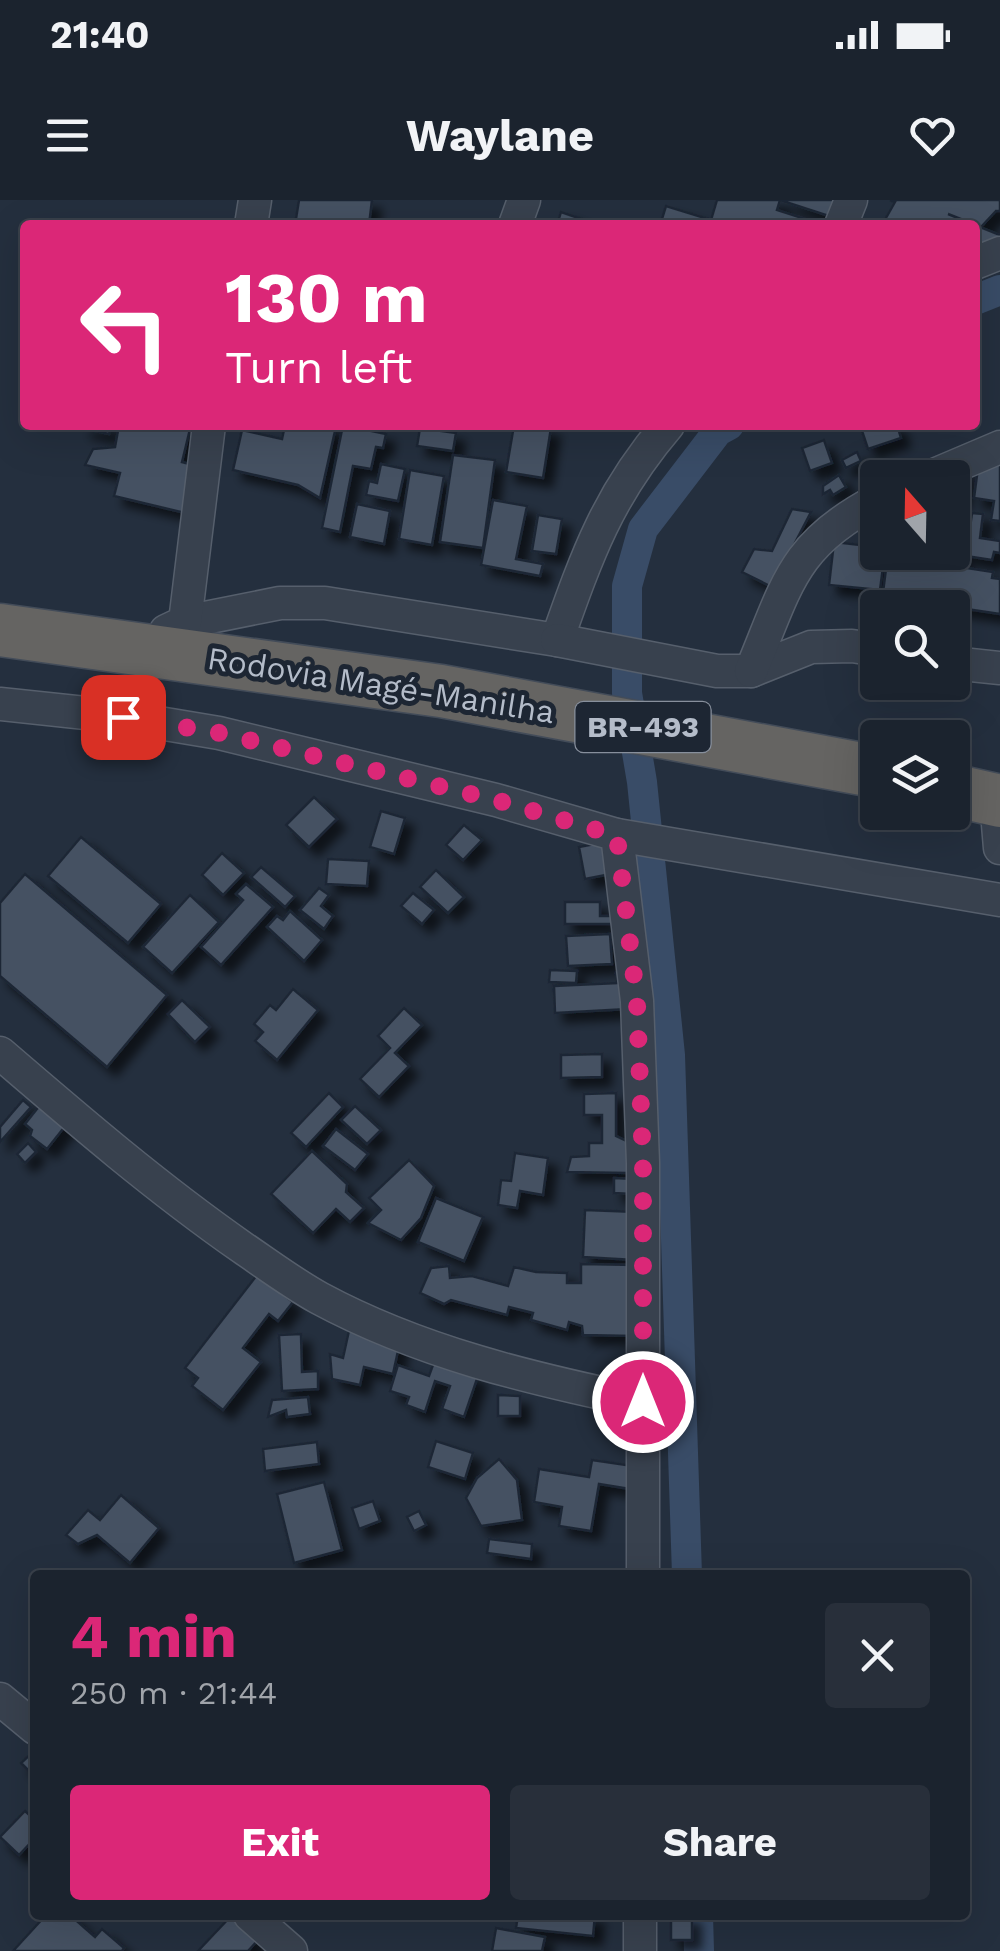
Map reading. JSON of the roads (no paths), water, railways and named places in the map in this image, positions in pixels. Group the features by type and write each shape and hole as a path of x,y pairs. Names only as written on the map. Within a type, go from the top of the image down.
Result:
{"highway":[{"name":"Rodovia Magé-Manilha","path":"0,630 441,692 860,768"}],"street":[{"path":"185,622 209,430"},
{"path":"557,640 607,510 633,468 664,430"},
{"path":"968,460 1000,446"},
{"path":"751,671 806,552 834,524 860,510"},
{"path":"130,648 185,622 280,603 325,603 557,640 717,671 751,671 812,647 860,647"},
{"path":"970,664 1000,668"},
{"path":"0,704 123,717 220,733 496,800 628,838 1000,900"},
{"path":"628,838 643,1163 643,1570"},
{"path":"0,1053 189,1210 319,1298 469,1360 538,1380 643,1402"},
{"path":"0,1699 30,1724"},
{"path":"256,1920 291,1951"},
{"path":"640,1920 640,1951"}],"waterway":[{"path":"980,298 1000,290"},
{"path":"687,1570 670,1055 642,782 627,693 627,586 643,529 720,430"},
{"path":"698,1920 699,1951"}]}
